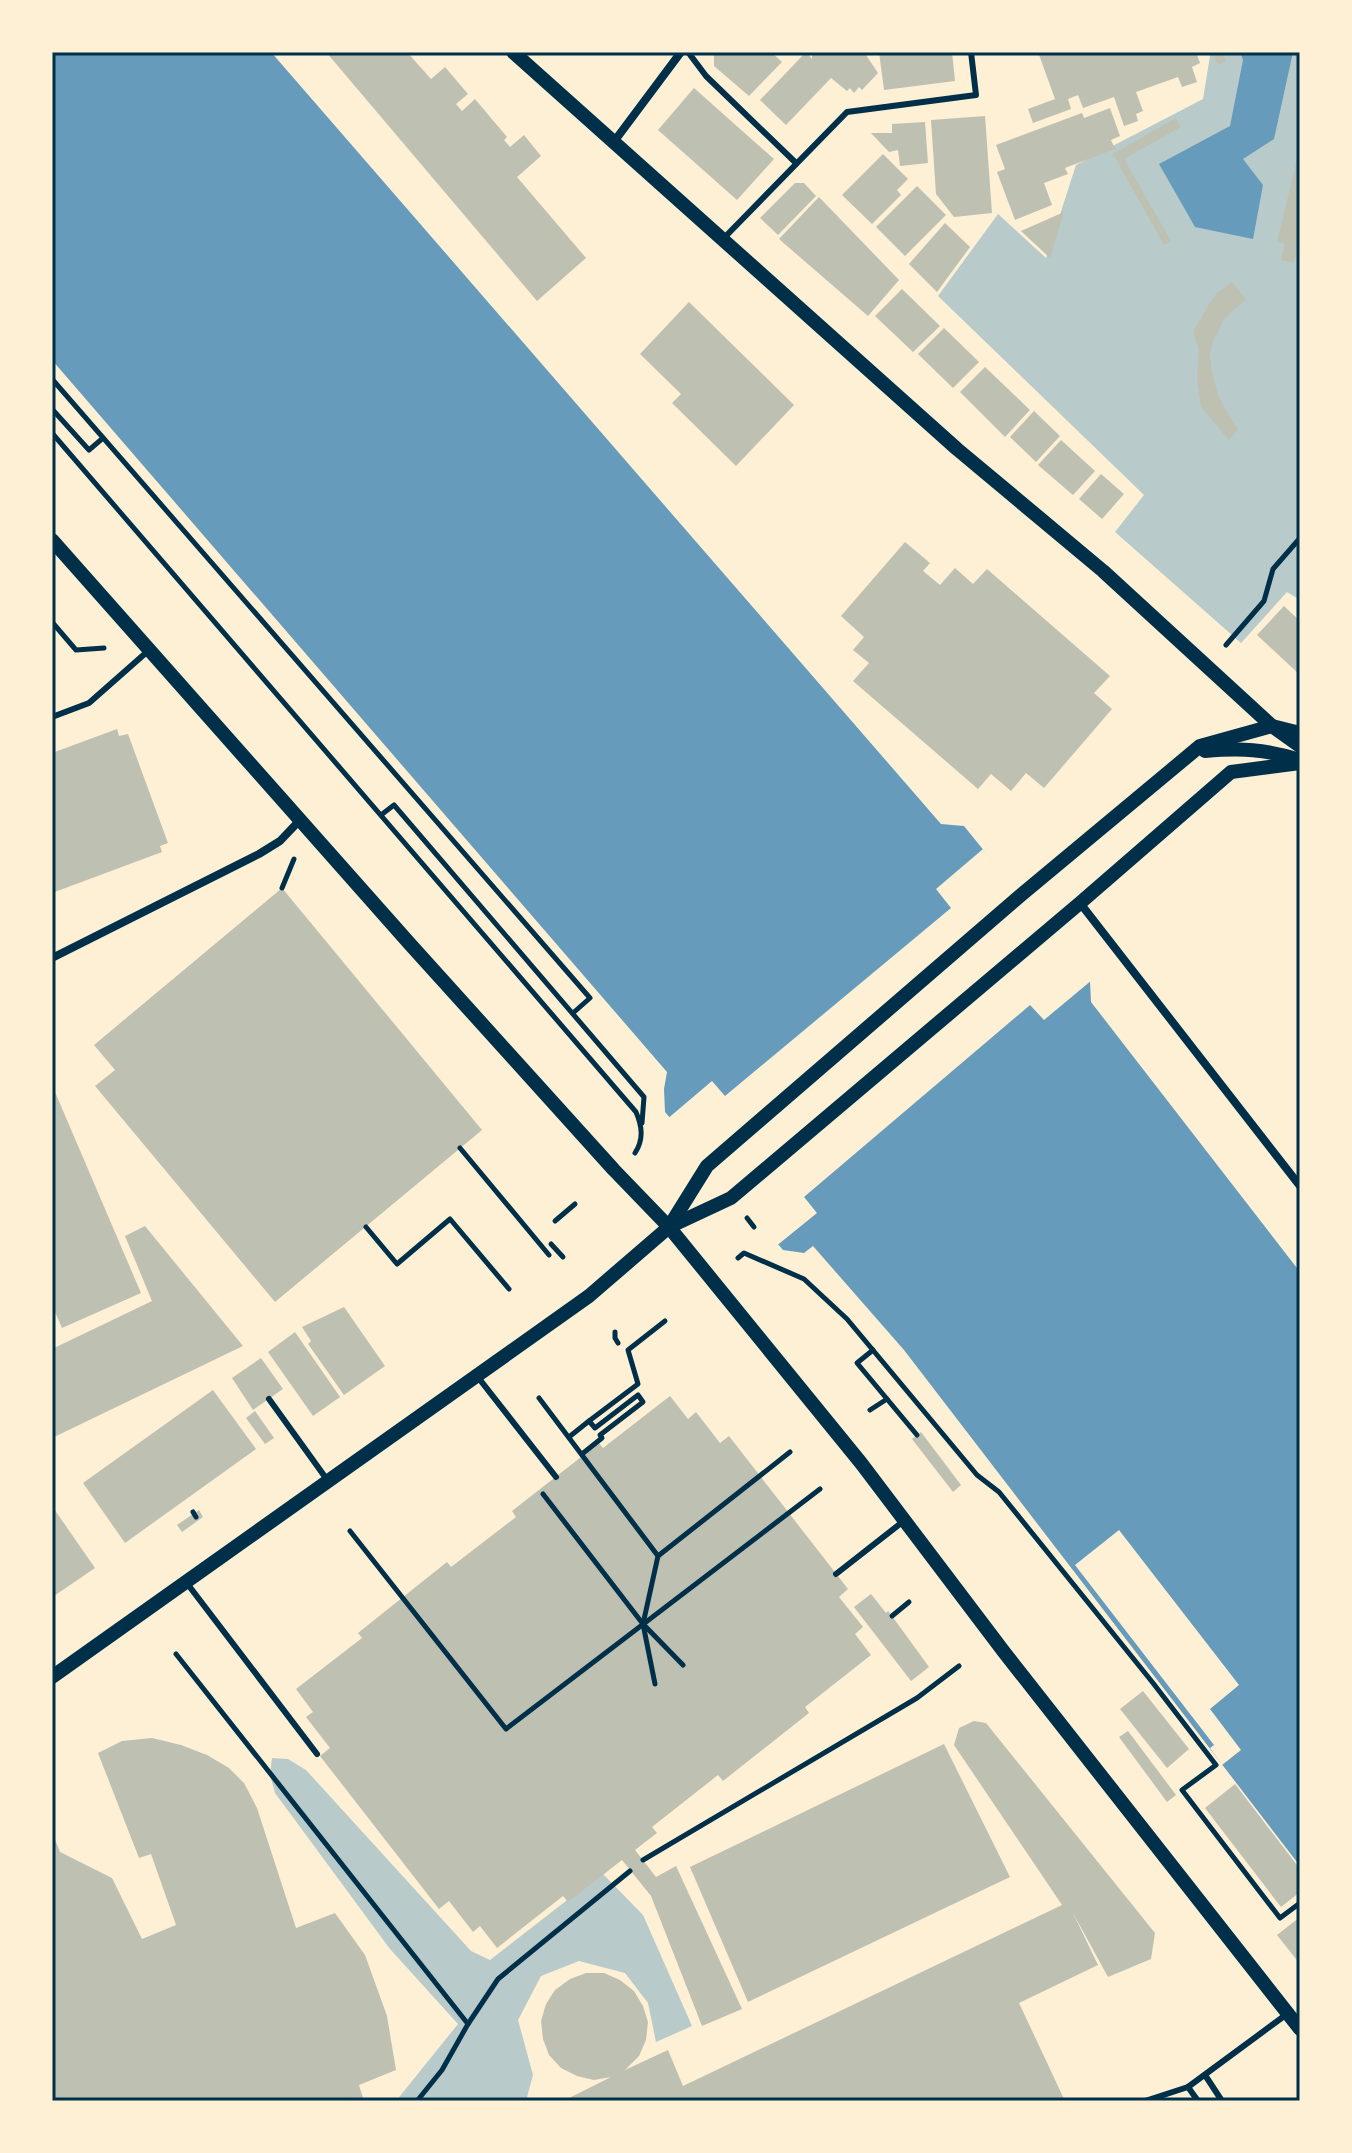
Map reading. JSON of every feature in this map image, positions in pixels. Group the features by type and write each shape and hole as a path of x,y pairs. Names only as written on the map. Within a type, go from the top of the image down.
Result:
{"street":[{"path":"513,52 957,449 1103,571 1272,726 1300,746"},
{"path":"612,143 681,52"},
{"path":"52,540 409,943 669,1227 905,1520 1004,1652 1300,2029"},
{"path":"1272,726 1280,740 1300,760"},
{"path":"669,1227 707,1166 1021,895 1200,746 1272,726 1300,733"},
{"path":"1193,752 1244,748 1300,760"},
{"path":"52,1677 589,1296 669,1227 732,1196 1231,772 1300,760"},
{"path":"52,958 259,854 280,841 300,820"},
{"path":"1080,903 1300,1186"}],"lane":[{"path":"688,52 706,76 796,163"},
{"path":"721,240 847,112 976,95 971,52"},
{"path":"52,717 89,703 148,651"},
{"path":"477,1375 556,1477"},
{"path":"269,1399 328,1481"},
{"path":"836,1574 905,1520"},
{"path":"186,1582 317,1754"},
{"path":"1145,2101 1188,2087 1288,2013"},
{"path":"1205,2075 1222,2101"},
{"path":"1188,2087 1198,2101"}],"path":[{"path":"52,379 590,998 573,1013"},
{"path":"52,409 89,450 103,438"},
{"path":"52,421 58,416"},
{"path":"52,433 636,1112 642,1126"},
{"path":"1226,645 1264,601 1273,569 1300,538"},
{"path":"52,622 76,650 104,648"},
{"path":"381,815 394,805 644,1097 639,1146 635,1153"},
{"path":"282,888 294,858"},
{"path":"460,1148 549,1255"},
{"path":"555,1221 575,1204"},
{"path":"747,1218 754,1227"},
{"path":"366,1227 397,1264 450,1219 509,1289"},
{"path":"551,1244 563,1257"},
{"path":"738,1258 744,1253 804,1279 847,1319 977,1475 999,1492 1216,1765 1182,1790 1280,1918 1300,1903"},
{"path":"569,1437 638,1384 628,1350 665,1321"},
{"path":"615,1332 618,1343"},
{"path":"873,1350 857,1363 917,1435"},
{"path":"582,1454 602,1438 600,1435 643,1402 638,1395 595,1428 589,1421"},
{"path":"539,1398 658,1556"},
{"path":"870,1410 887,1399"},
{"path":"655,1684 643,1624 658,1556 790,1452"},
{"path":"350,1531 506,1729 820,1489"},
{"path":"540,1490 643,1624 683,1665"},
{"path":"892,1616 909,1602"},
{"path":"176,1654 468,2024"},
{"path":"643,1860 917,1698 959,1666"},
{"path":"417,2101 442,2070 498,1979 630,1871"}],"shaded area":[{"path":"1209,52 1300,52 1300,600 1287,592 1241,643 1115,532 1144,495 938,296 998,214 1046,258 1076,165 1203,99"},
{"path":"272,1758 288,1759 306,1770 471,1951 490,1960 602,1873 643,1915 692,2026 656,2042 648,2003 625,1973 579,1961 541,1976 518,2020 533,2075 526,2101 396,2101 458,2024 390,1949 275,1793 270,1775"}],"water":[{"path":"52,52 271,52 941,824 964,826 1090,981 1091,1002 1300,1272 1300,1866 904,1350 813,1246 804,1253 783,1250 665,1112 667,1072 52,360"},
{"path":"1240,52 1293,52 1274,139 1243,159 1263,185 1253,239 1195,227 1159,164 1230,126 1243,60"}],"pier":[{"path":"983,849 1092,980 1044,1020 1030,1005 804,1197 817,1213 775,1247 666,1120 712,1081 725,1096 951,908 936,889"},
{"path":"1119,1530 1239,1685 1210,1709 1241,1750 1222,1765 1210,1748 1214,1745 1075,1565"}],"building":[{"path":"326,52 407,52 431,79 445,67 468,94 456,104 462,111 475,99 507,137 504,140 510,147 524,135 541,156 517,177 586,258 537,301"},
{"path":"714,52 771,52 782,62 749,96 714,66"},
{"path":"806,52 812,59 812,52 869,52 866,55 878,73 862,90 859,87 854,93 831,78 786,125 760,100"},
{"path":"879,52 952,52 955,81 884,90"},
{"path":"1038,52 1196,52 1200,63 1192,67 1197,82 1182,87 1178,77 1136,92 1143,111 1136,114 1138,121 1124,126 1114,97 1083,108 1078,95 1068,99 1071,109 1033,123 1028,109 1055,99"},
{"path":"1212,52 1222,52 1226,61 1218,65"},
{"path":"694,88 774,159 737,200 658,130"},
{"path":"1110,108 1120,136 1111,140 1115,149 1065,168 1068,174 1044,183 1052,205 1015,220 997,172 1005,169 996,145 1082,113 1084,118"},
{"path":"985,116 992,213 954,217 936,194 931,120"},
{"path":"1176,118 1181,127 1124,159 1171,241 1164,245 1113,154"},
{"path":"925,122 928,163 900,166 898,150 889,152 871,133 892,133 892,124"},
{"path":"1299,151 1300,239 1294,263 1281,260 1285,244 1277,242"},
{"path":"883,154 908,179 897,190 901,195 872,224 842,195"},
{"path":"795,183 804,183 816,196 778,235 760,218"},
{"path":"917,186 946,215 905,256 876,227"},
{"path":"819,197 899,280 868,316 779,239"},
{"path":"1064,212 1050,258 1021,231"},
{"path":"945,223 970,247 937,292 909,264"},
{"path":"1232,282 1246,299 1225,318 1210,354 1219,398 1238,430 1229,440 1201,407 1197,378 1199,348 1194,330 1217,293"},
{"path":"902,289 940,326 913,352 875,316"},
{"path":"689,302 794,405 736,466 672,403 681,394 640,354"},
{"path":"944,328 979,362 953,388 918,354"},
{"path":"985,367 1030,410 1005,437 960,392"},
{"path":"1034,411 1060,436 1036,462 1010,437"},
{"path":"1061,440 1095,471 1073,495 1038,465"},
{"path":"1101,474 1124,494 1102,519 1079,499"},
{"path":"905,542 930,563 923,571 940,585 955,568 973,584 987,569 1110,676 1094,693 1112,709 1044,788 1026,773 1011,791 991,774 978,789 853,681 869,663 853,650 864,637 841,616"},
{"path":"1284,606 1300,621 1300,675 1257,635"},
{"path":"117,729 119,736 128,734 168,843 160,846 162,852 52,893 52,753"},
{"path":"282,888 482,1130 275,1302 95,1086 115,1070 94,1045"},
{"path":"52,1085 141,1293 62,1328 52,1305"},
{"path":"145,1226 243,1346 52,1438 52,1349 152,1301 125,1236"},
{"path":"344,1307 385,1366 344,1395 308,1344 311,1341 302,1327"},
{"path":"295,1332 340,1397 313,1416 268,1352"},
{"path":"261,1358 283,1389 253,1410 232,1378"},
{"path":"213,1390 256,1449 125,1543 83,1483"},
{"path":"670,1396 688,1419 696,1412 720,1443 729,1436 848,1589 839,1597 863,1627 855,1634 871,1655 805,1707 809,1713 723,1781 718,1775 652,1827 657,1833 635,1850 656,1877 676,1866 742,2009 702,2026 651,1896 622,1860 568,1902 563,1896 497,1948 480,1926 473,1932 449,1901 439,1909 320,1756 330,1748 306,1717 313,1712 296,1689 362,1638 358,1633 447,1562 451,1567 516,1517 512,1511 599,1443 603,1448"},
{"path":"255,1411 274,1438 265,1444 246,1418"},
{"path":"921,1432 961,1485 953,1492 912,1439"},
{"path":"52,1506 95,1568 54,1596 52,1593"},
{"path":"199,1510 203,1517 182,1532 177,1525"},
{"path":"871,1594 892,1616 929,1667 911,1681 854,1607"},
{"path":"1143,1691 1189,1749 1167,1768 1120,1709"},
{"path":"974,1721 986,1723 1155,1933 1151,1959 1108,1977 1073,1913 1098,1965 1019,2003 1065,2101 563,2101 611,2077 594,2080 577,2076 561,2068 549,2055 541,2021 546,2004 555,1990 570,1979 586,1973 604,1973 634,1991 648,2022 646,2040 639,2056 625,2070 668,2050 683,2086 1062,1905 954,1745 959,1728"},
{"path":"1128,1731 1176,1795 1167,1802 1119,1737"},
{"path":"152,1738 207,1755 229,1768 244,1783 257,1808 296,1928 335,1913 365,1955 387,2016 396,2070 359,2085 364,2101 52,2101 52,1832 60,1852 112,1878 142,1939 176,1925 151,1854 139,1858 98,1753 122,1741"},
{"path":"944,1744 1010,1877 748,2002 690,1867"},
{"path":"1235,1784 1300,1869 1300,1892 1281,1907 1205,1808"},
{"path":"1300,1917 1300,1964 1277,1935"}]}
